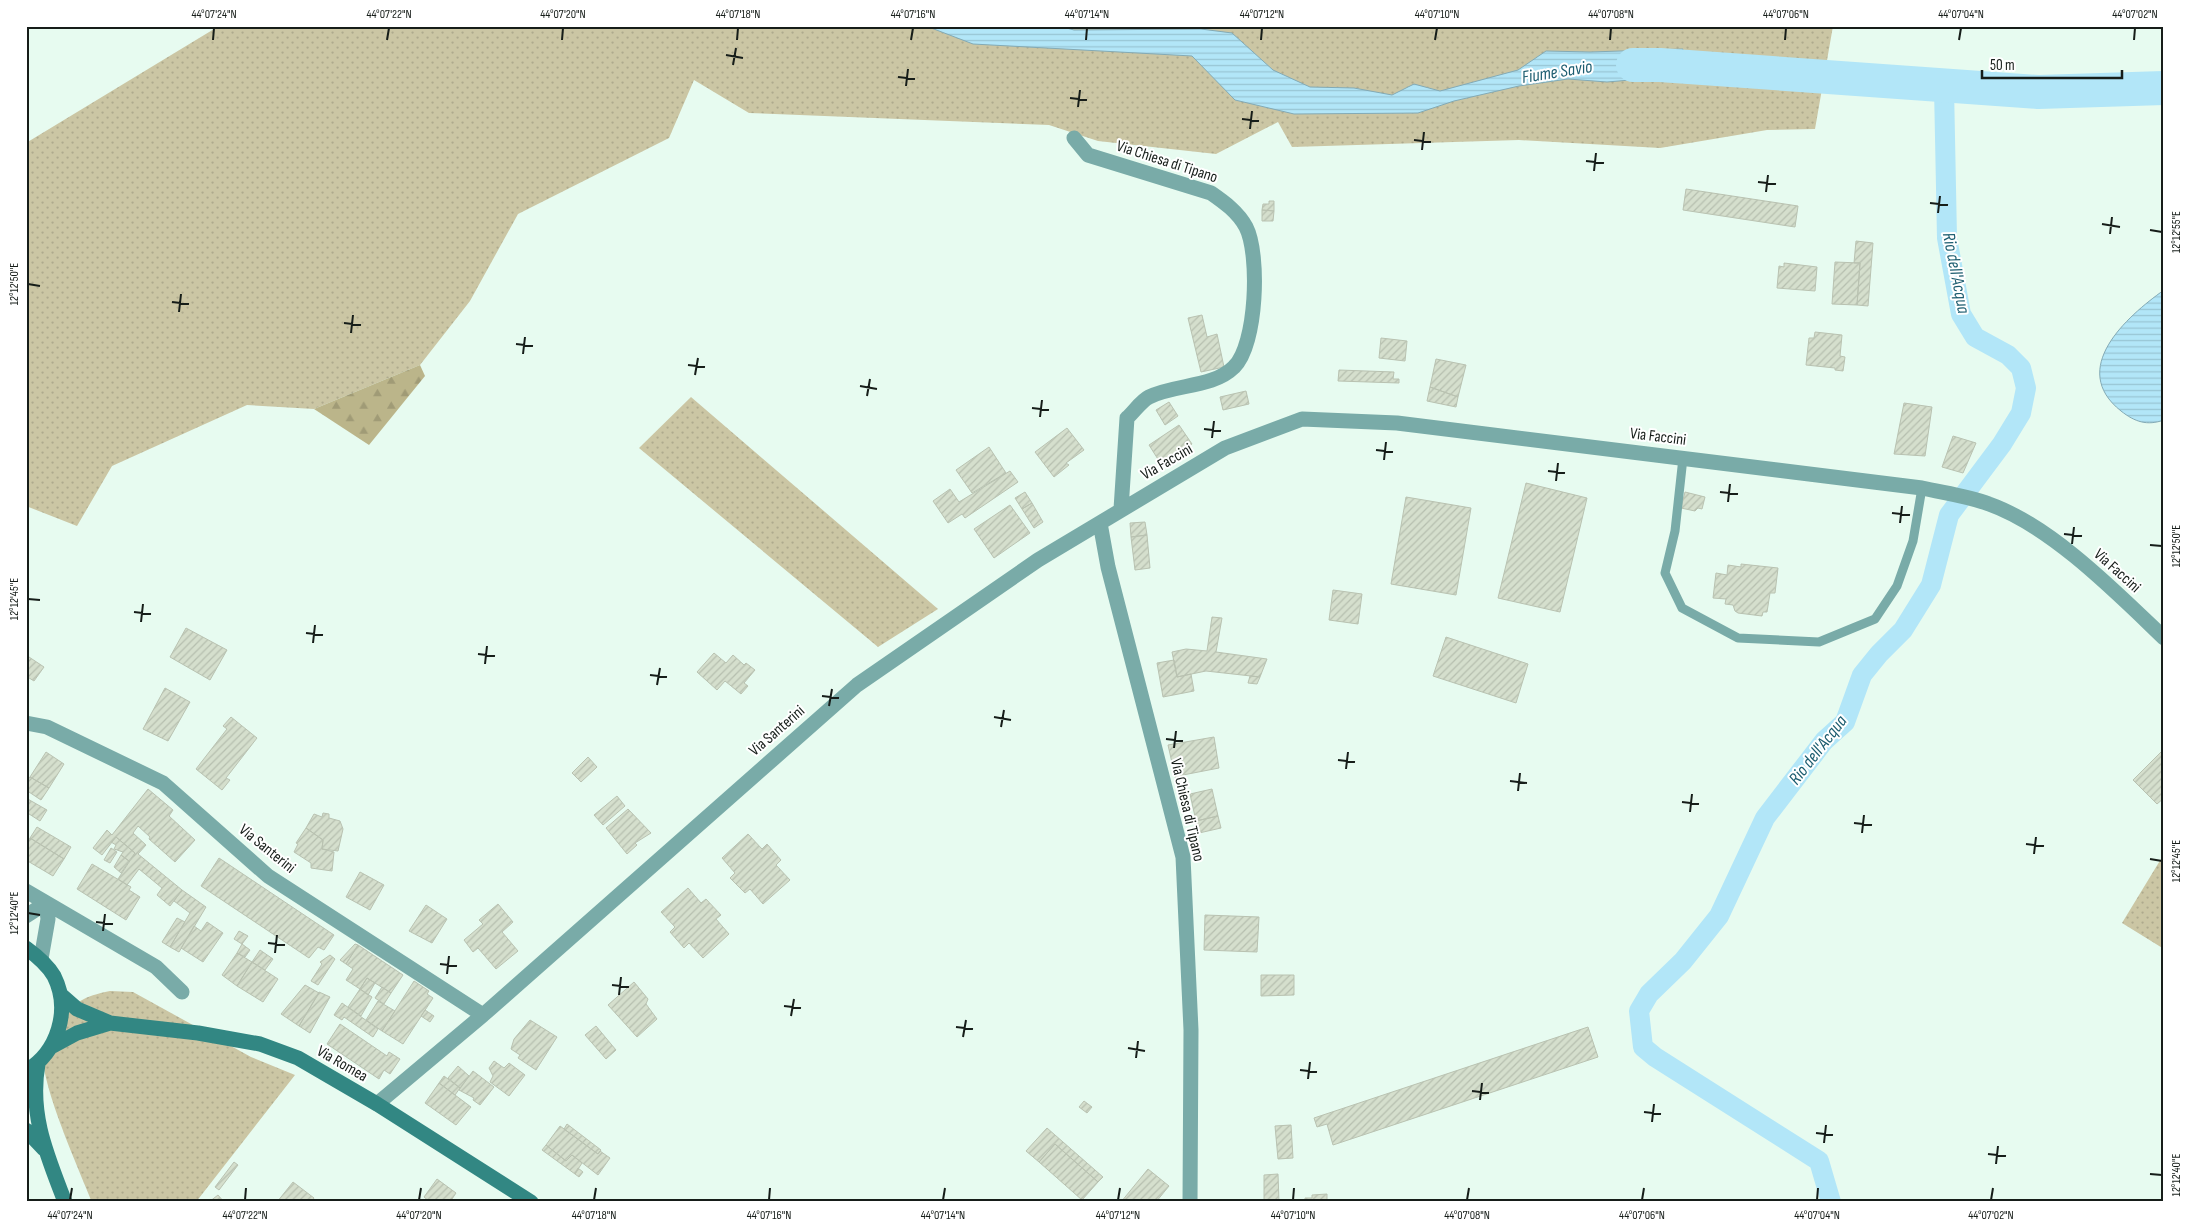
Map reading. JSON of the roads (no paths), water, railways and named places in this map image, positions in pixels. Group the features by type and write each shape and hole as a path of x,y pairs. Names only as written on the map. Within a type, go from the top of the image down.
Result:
{"main road":[{"name":"Via Romea","path":"26,948 41,959 54,975 61,995 61,1021 53,1046"},
{"name":"Via Romea","path":"61,995 77,1009 110,1023 198,1033 260,1044 298,1058 377,1104 531,1202"},
{"name":"Via Romea","path":"32,1068 53,1046 77,1033 110,1023"},
{"path":"32,1068 45,1150 65,1202"},
{"path":"26,1130 45,1150"}],"street":[{"name":"Via Chiesa di Tipano","path":"1074,138 1088,155 1211,193 1225,202 1238,216 1246,228 1253,253 1254,298 1249,341 1245,351 1234,368 1214,378 1168,389 1147,398 1127,418 1121,509"},
{"name":"Via Faccini","path":"1121,509 1225,448 1302,419 1398,423 1683,458 1922,488 1989,504 2022,519 2096,574 2164,638"},
{"name":"Via Santerini","path":"377,1104 482,1015 856,685 1038,560 1121,509"},
{"name":"Via Chiesa di Tipano","path":"1100,523 1108,568 1183,857 1191,1030 1190,1202"},
{"name":"Via Santerini","path":"26,723 47,727 163,782 268,876 482,1015"},
{"path":"26,891 156,967 182,992"},
{"path":"26,916 46,902"},
{"path":"41,959 48,919 46,902"}],"lane":[{"path":"1683,458 1675,531 1665,573 1682,608 1738,638 1819,642 1875,619 1897,586 1913,541 1922,488"}],"water":[{"path":"926,26 1059,26 1074,30 1201,29 1232,33 1273,70 1310,87 1354,88 1392,95 1414,84 1440,91 1518,70 1546,51 1590,52 1683,49 1673,82 1654,78 1607,82 1568,79 1519,86 1454,101 1418,113 1294,114 1235,100 1192,56 973,44"},
{"path":"2164,290 2164,420 2147,423 2126,415 2106,395 2100,378 2101,361 2108,345 2120,329 2134,314"}],"waterway":[{"name":"Fiume Savio","path":"1633,65 1660,65 2038,92 2164,88"},
{"name":"Rio dell'Acqua","path":"1831,1202 1819,1161 1655,1057 1643,1047 1639,1011 1649,994 1683,961 1719,916 1765,818 1824,741 1845,722 1862,675 1879,654 1903,630 1931,585 1949,515 2002,444 2021,413 2026,388 2021,368 2008,355 1975,337 1961,314 1947,238 1944,87"}]}
